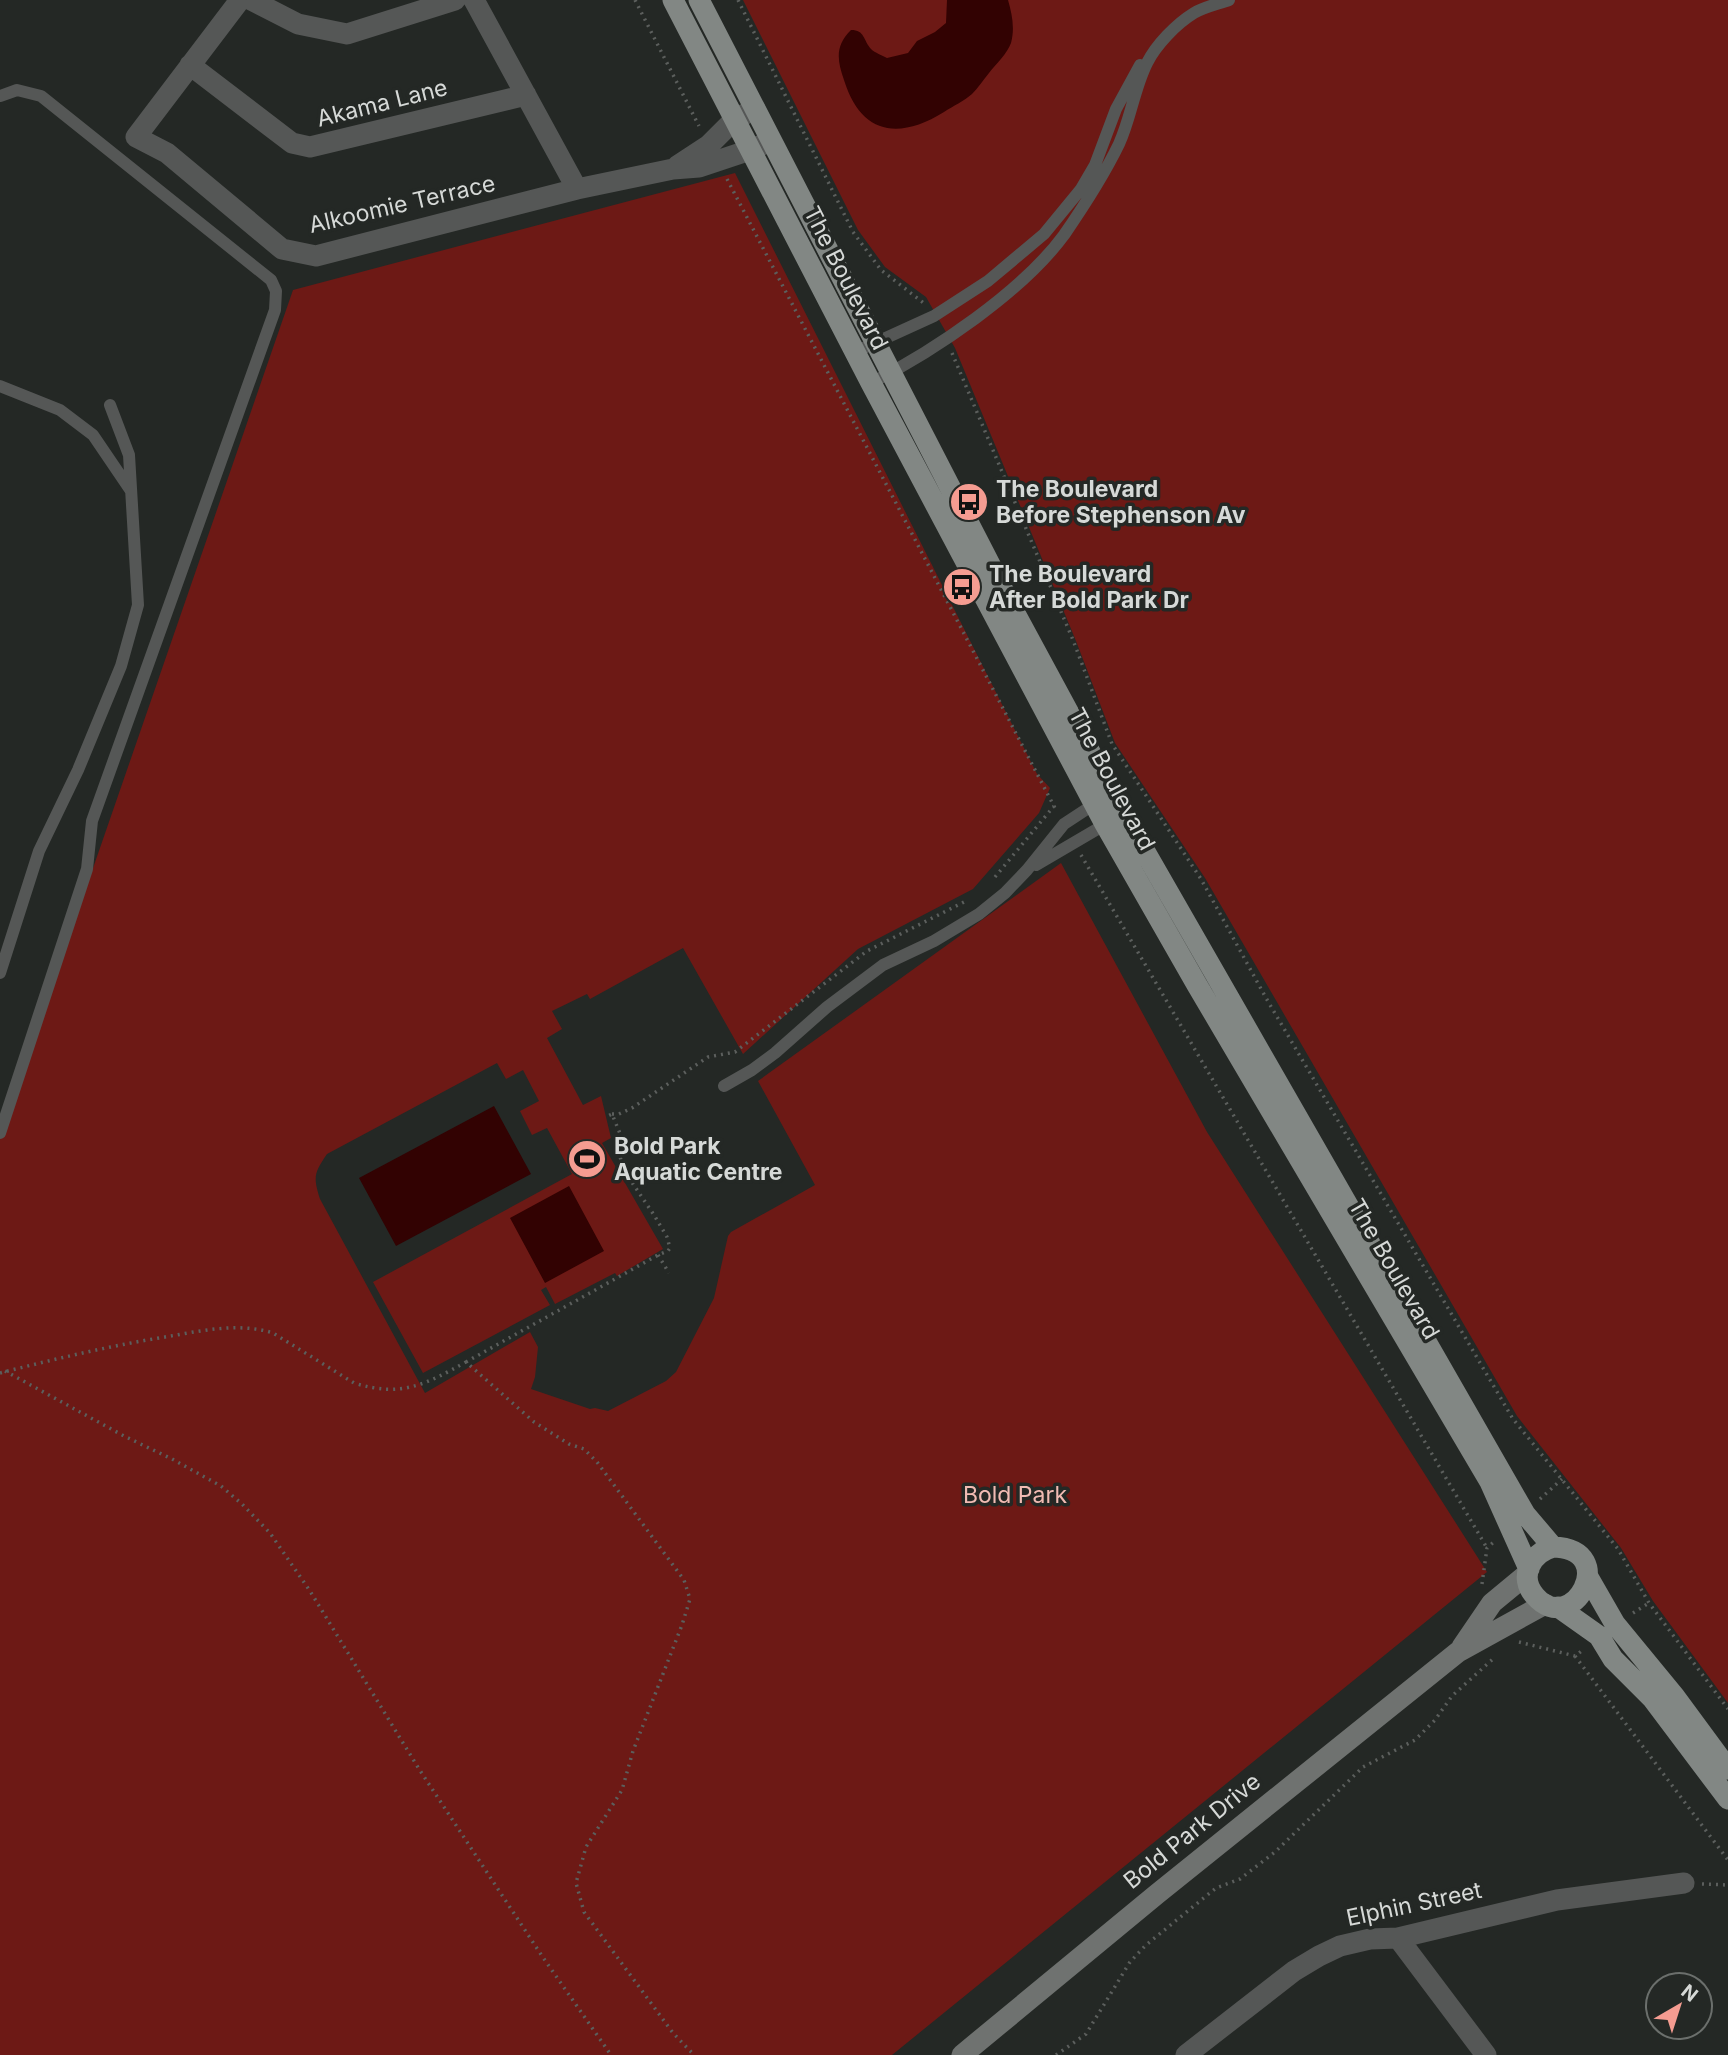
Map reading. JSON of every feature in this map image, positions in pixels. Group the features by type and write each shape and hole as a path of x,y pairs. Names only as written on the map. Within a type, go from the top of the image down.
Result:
{"main road":[{"name":"The Boulevard","path":"673,0 855,352 881,379 1017,617 1103,799 1196,985 1490,1482 1528,1572 1529,1588 1537,1599 1599,1636 1613,1659 1652,1698 1728,1799"},
{"name":"The Boulevard","path":"699,0 875,344 881,379"},
{"name":"The Boulevard","path":"1114,820 1525,1514 1553,1546 1575,1551 1583,1559 1588,1577 1615,1624 1675,1697 1728,1769"},
{"path":"1528,1572 1535,1556 1543,1549 1553,1546"},
{"path":"1552,1606 1568,1605 1579,1597 1588,1577"}],"street":[{"path":"190,65 240,0"},
{"path":"251,0 298,24 347,34 455,0"},
{"path":"474,0 578,189"},
{"name":"Akama Lane","path":"190,65 292,143 310,147 526,95"},
{"name":"Alkoomie Terrace","path":"190,65 136,137 167,153 282,249 316,256 578,189 673,169 699,167 713,153 750,150 771,141"},
{"path":"713,153 734,119 755,110"},
{"name":"Bold Park Drive","path":"1458,1652 1492,1603 1528,1572"},
{"name":"Bold Park Drive","path":"962,2055 1458,1652 1552,1606"},
{"name":"Elphin Street","path":"1186,2055 1294,1971 1340,1946 1370,1939 1398,1938 1558,1900 1684,1882"},
{"path":"1398,1938 1486,2055"}],"lane":[{"path":"855,352 934,316 988,281 1044,234 1081,189 1095,165 1116,109 1149,48 1167,27 1187,11 1210,0"},
{"path":"881,379 947,339 1034,269 1063,236 1097,185 1118,145 1147,62 1169,33 1194,12 1229,0"},
{"path":"0,96 17,90 41,96 271,280 276,291 275,310 92,821 87,869 0,1133"},
{"path":"0,386 60,410 93,435 131,491"},
{"path":"0,973 39,851 78,770 121,666 138,605 129,455 110,405"},
{"path":"724,1086 760,1064 827,1007 883,965 934,941 979,914 1027,870 1063,824 1103,799"},
{"path":"1027,870 1114,820"}],"path":[{"path":"635,0 1063,824"},
{"path":"738,0 853,232 881,270 923,301 934,316"},
{"path":"947,339 1073,640 1112,744 1201,879 1266,998 1513,1419 1618,1549 1649,1603 1728,1709"},
{"path":"994,879 1054,806"},
{"path":"1073,842 1487,1548"},
{"path":"606,1117 632,1108 708,1057 735,1052 867,951 972,897"},
{"path":"3,1372 111,1346 225,1328 258,1328 273,1332 354,1383 368,1387 412,1388 429,1382 668,1251 670,1243 625,1172 619,1154 621,1136 612,1115"},
{"path":"658,1255 669,1273"},
{"path":"466,1362 534,1422 584,1450 597,1462 684,1580 690,1599 682,1626 633,1751 622,1790 586,1847 576,1883 584,1912 673,2033 694,2055"},
{"path":"3,1372 220,1486 270,1533 310,1591 456,1826 611,2055"},
{"path":"1056,2055 1086,2035 1129,1962 1146,1945 1216,1888 1240,1879 1275,1852 1363,1767 1415,1740 1435,1720 1452,1696 1499,1653"},
{"path":"1575,1656 1728,1860"}],"green space":[{"path":"743,0 1728,0 1728,1703 1653,1601 1621,1548 1517,1416 1205,878 1115,743 1076,641 955,348 926,297 885,267 858,230"},
{"name":"Bold Park","path":"735,173 1037,774 1050,788 1039,813 973,889 858,949 743,1054 683,948 590,999 587,994 552,1011 562,1029 547,1038 583,1105 601,1096 611,1138 602,1143 663,1249 617,1276 615,1273 555,1304 546,1287 541,1290 550,1305 423,1373 373,1282 572,1174 547,1128 532,1135 520,1111 539,1101 523,1070 506,1079 497,1063 327,1154 316,1175 320,1199 425,1393 530,1332 538,1347 531,1389 590,1409 608,1411 666,1381 676,1372 714,1298 731,1232 815,1185 758,1081 1061,863 1207,1132 1487,1572 892,2055 0,2055 0,1137 293,290"}],"shaded area":[{"path":"947,0 1008,0 1013,32 1007,51 972,94 927,121 897,129 871,122 851,98 844,80 839,60 842,42 851,30 856,30 871,49 887,58 908,53 917,41 946,23"},
{"path":"494,1106 531,1174 396,1246 359,1178"},
{"path":"569,1186 604,1251 545,1283 510,1218"}],"place":[{"name":"The Boulevard Before Stephenson Av","path":"969,502"},
{"name":"The Boulevard After Bold Park Dr","path":"962,587"},
{"name":"Bold Park Aquatic Centre","path":"587,1159"}]}
